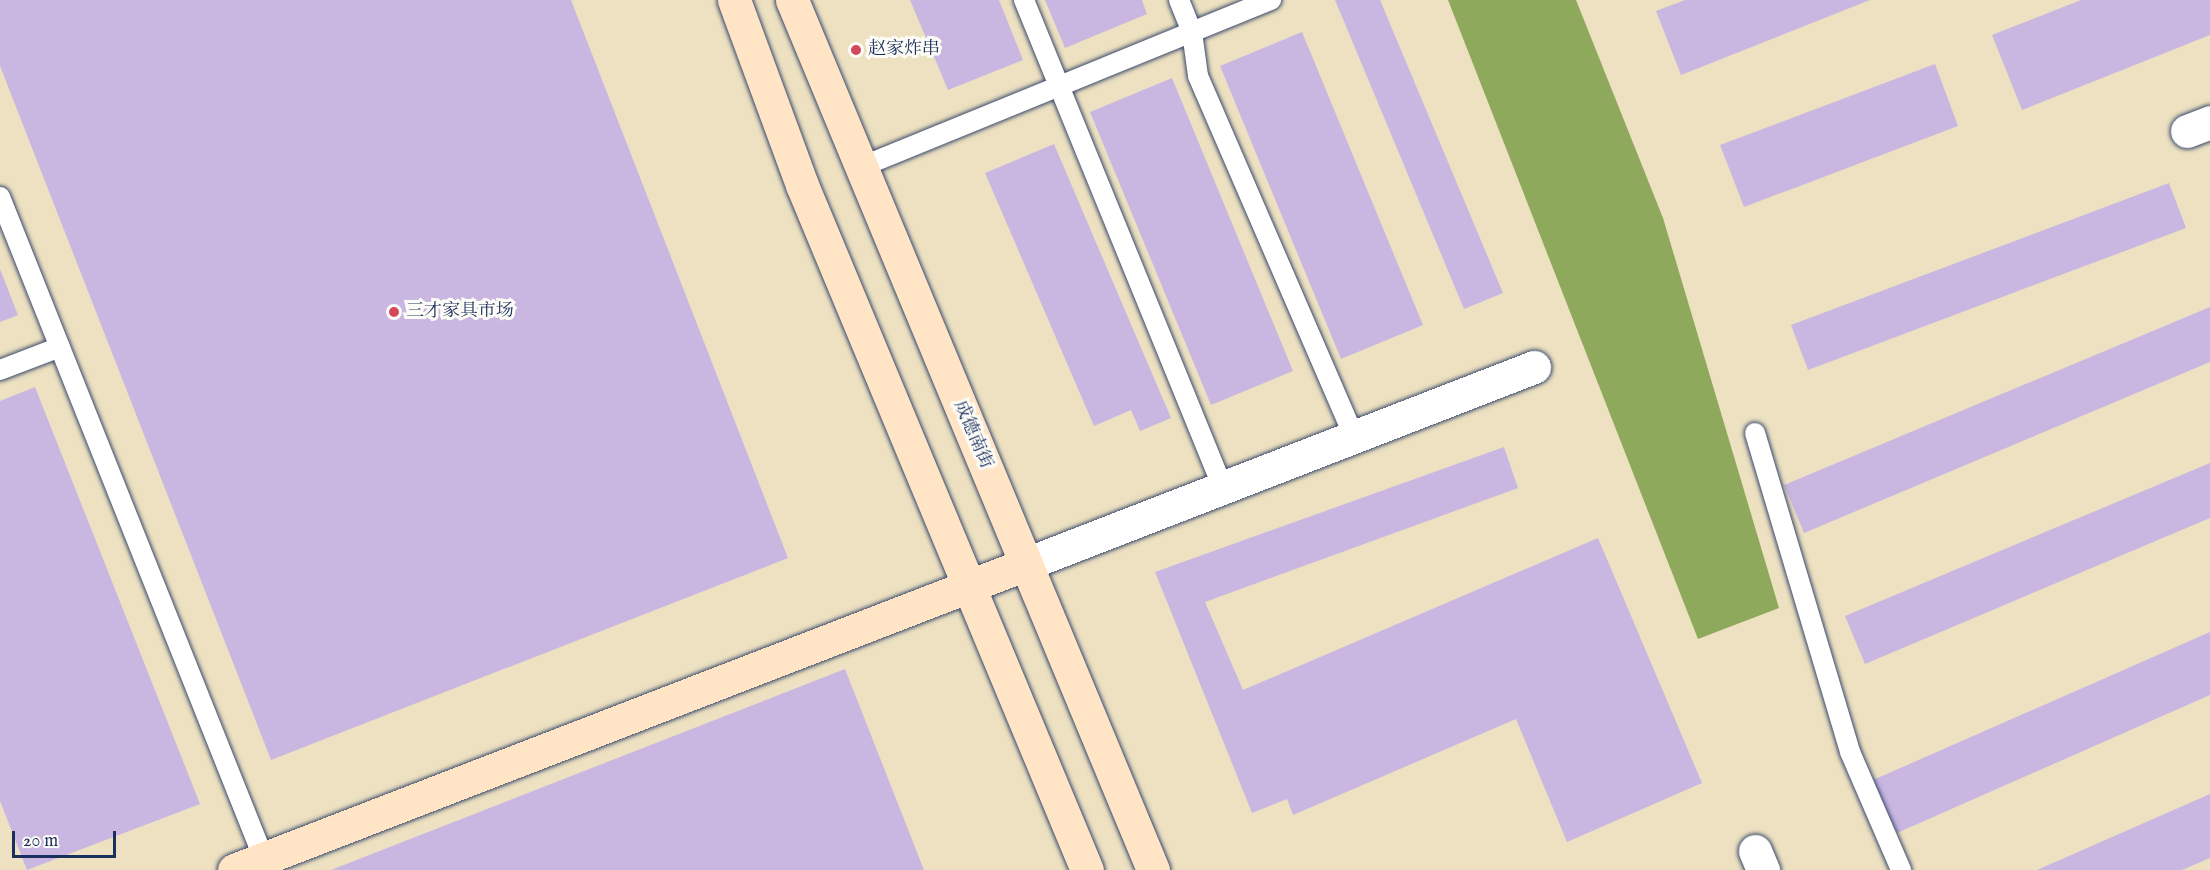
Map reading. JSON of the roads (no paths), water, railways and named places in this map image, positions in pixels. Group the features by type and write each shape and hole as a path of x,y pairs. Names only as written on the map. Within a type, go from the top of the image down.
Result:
{"main road":[{"path":"734,0 802,185 966,587 1087,870"},
{"name":"成德南街","path":"792,0 1153,870"},
{"path":"249,864 1026,564"}],"street":[{"path":"1026,564 1534,367"}],"lane":[{"path":"1024,0 1223,488"},
{"path":"1179,0 1192,32 1198,76 1354,437"},
{"path":"861,167 1271,0"},
{"path":"0,197 60,346 249,864"},
{"path":"0,370 60,346"},
{"path":"1755,433 1851,752 1901,870"}],"place":[{"name":"赵家炸串","path":"856,50"},
{"name":"三才家具市场","path":"394,312"}]}
